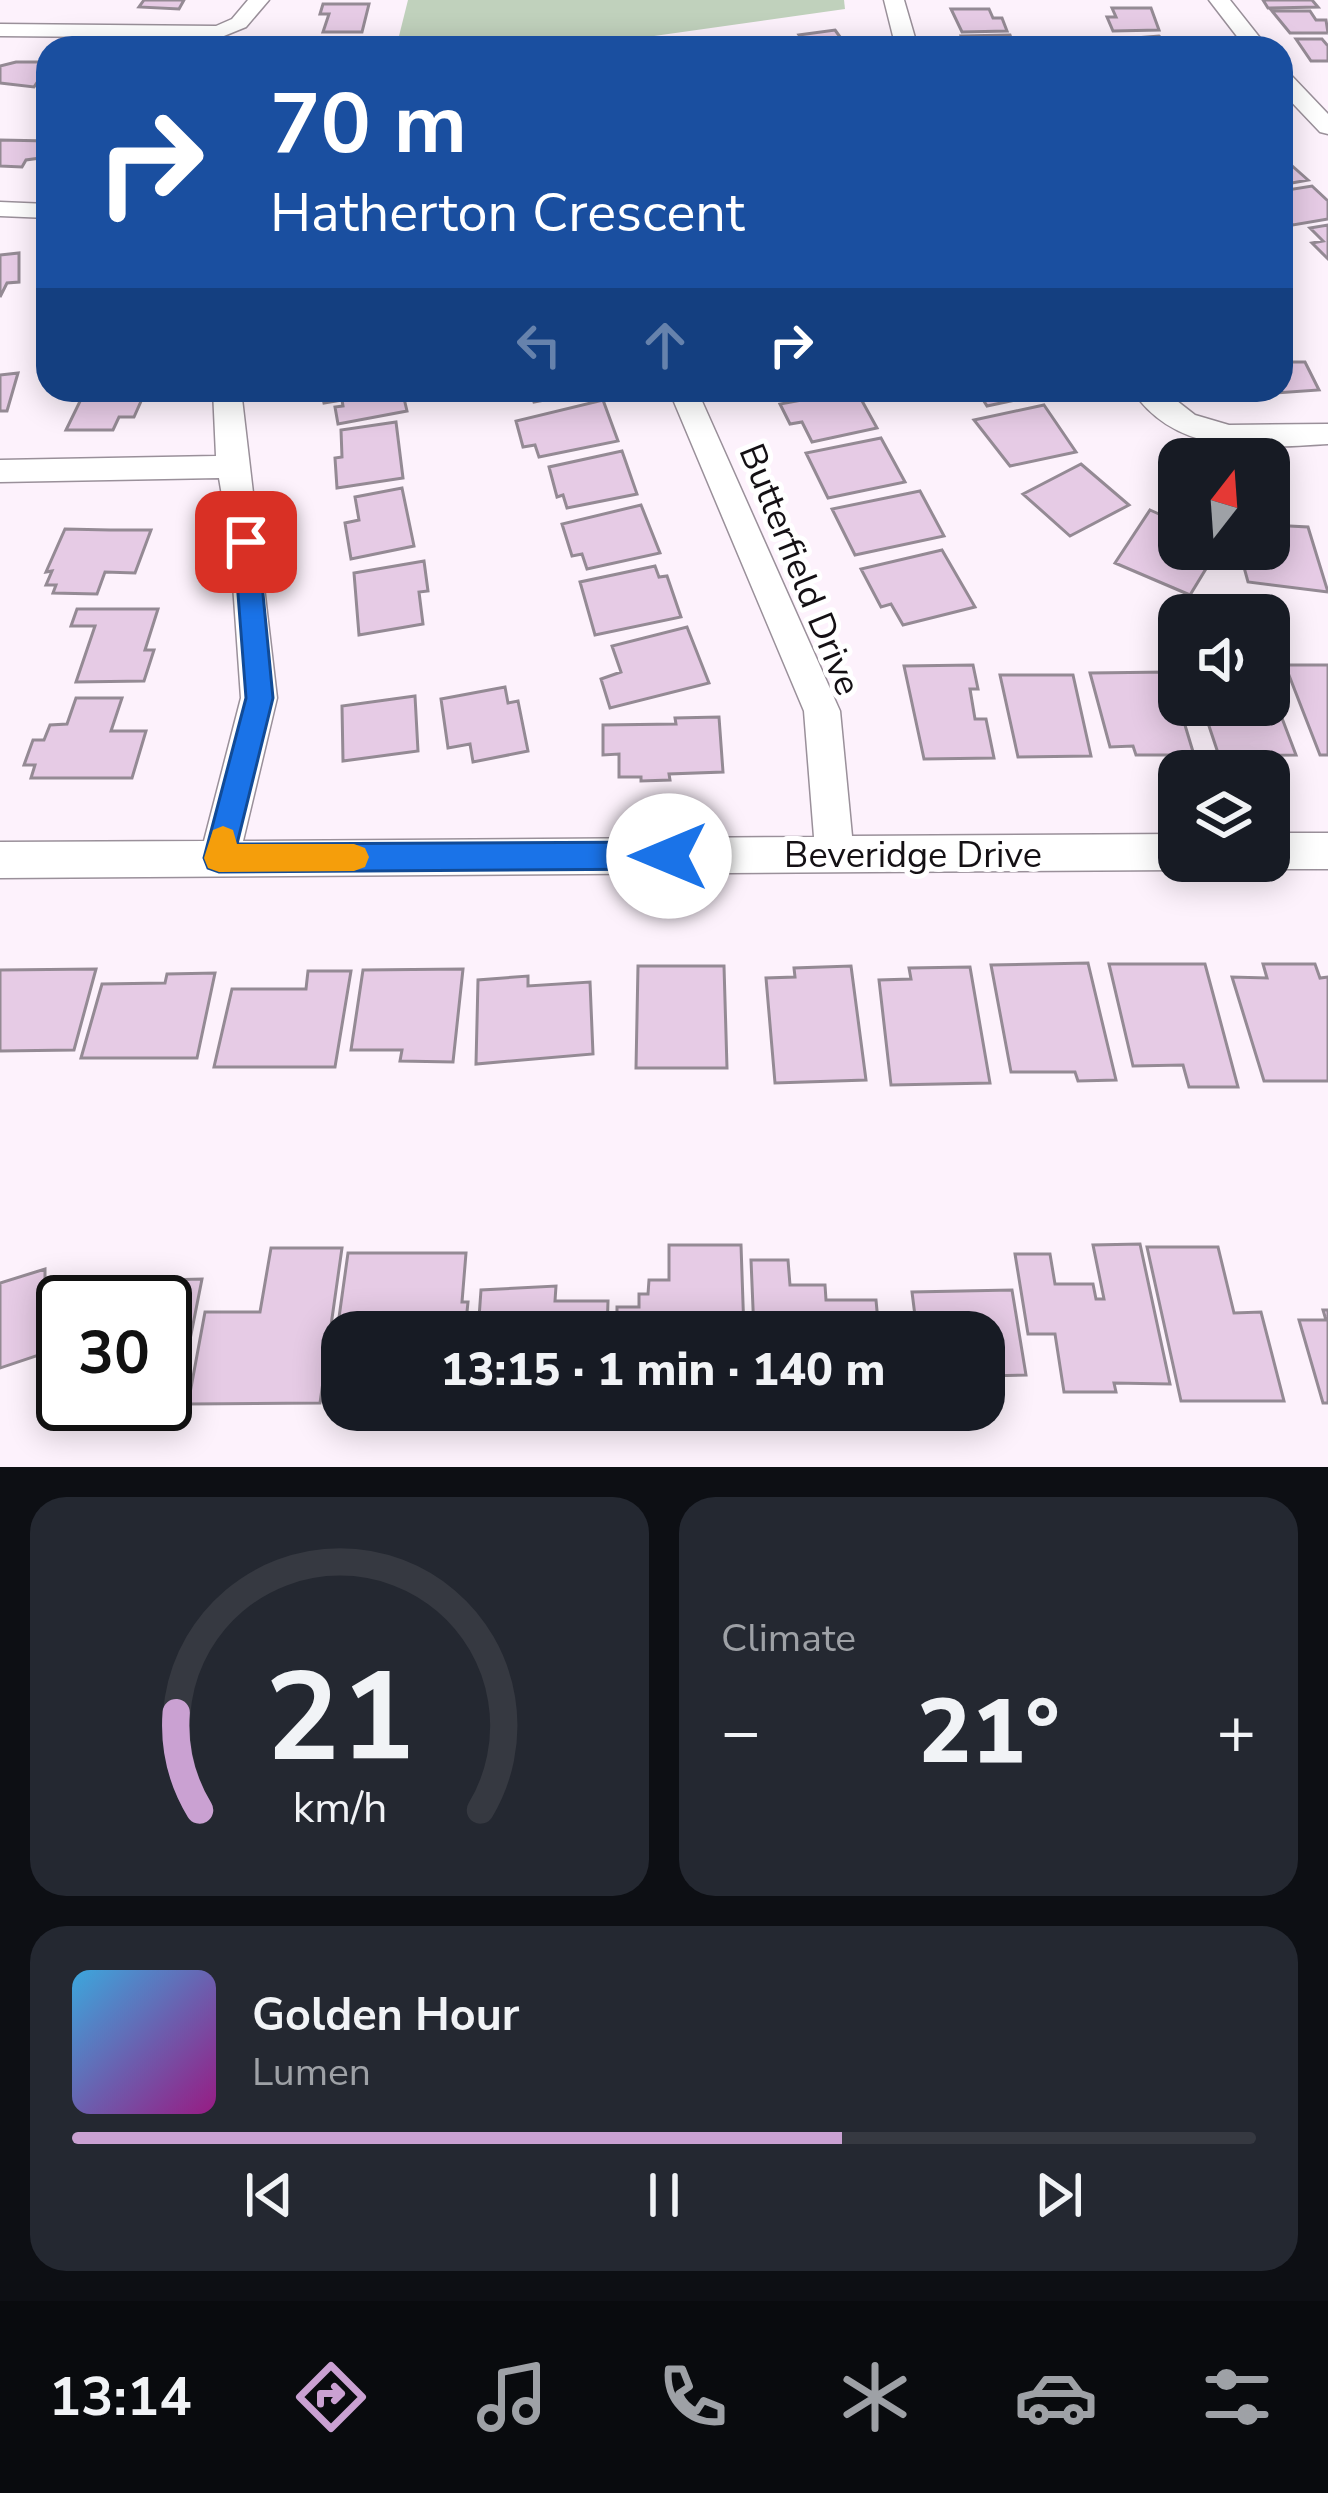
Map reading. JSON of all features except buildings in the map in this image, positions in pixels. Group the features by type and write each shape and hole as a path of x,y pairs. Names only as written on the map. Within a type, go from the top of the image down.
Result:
{"street":[{"path":"0,30 219,32 239,22 260,0"},
{"path":"894,0 904,36"},
{"path":"1220,0 1248,36"},
{"path":"1293,84 1328,87"},
{"path":"1293,91 1328,127"},
{"path":"0,209 36,210"},
{"path":"219,858 260,698 228,402"},
{"name":"Butterfield Drive","path":"688,402 822,711 835,855"},
{"path":"1155,402 1163,412 1215,436 1328,434"},
{"path":"0,471 232,467"},
{"path":"1290,851 1328,851"},
{"name":"Beveridge Drive","path":"0,860 1158,852"}],"green space":[{"path":"408,0 844,0 845,9 654,36 399,36"}],"slow traffic":[{"path":"223,840 219,858 354,857"}],"route":[{"path":"246,542 260,698 219,858 669,856"}]}
